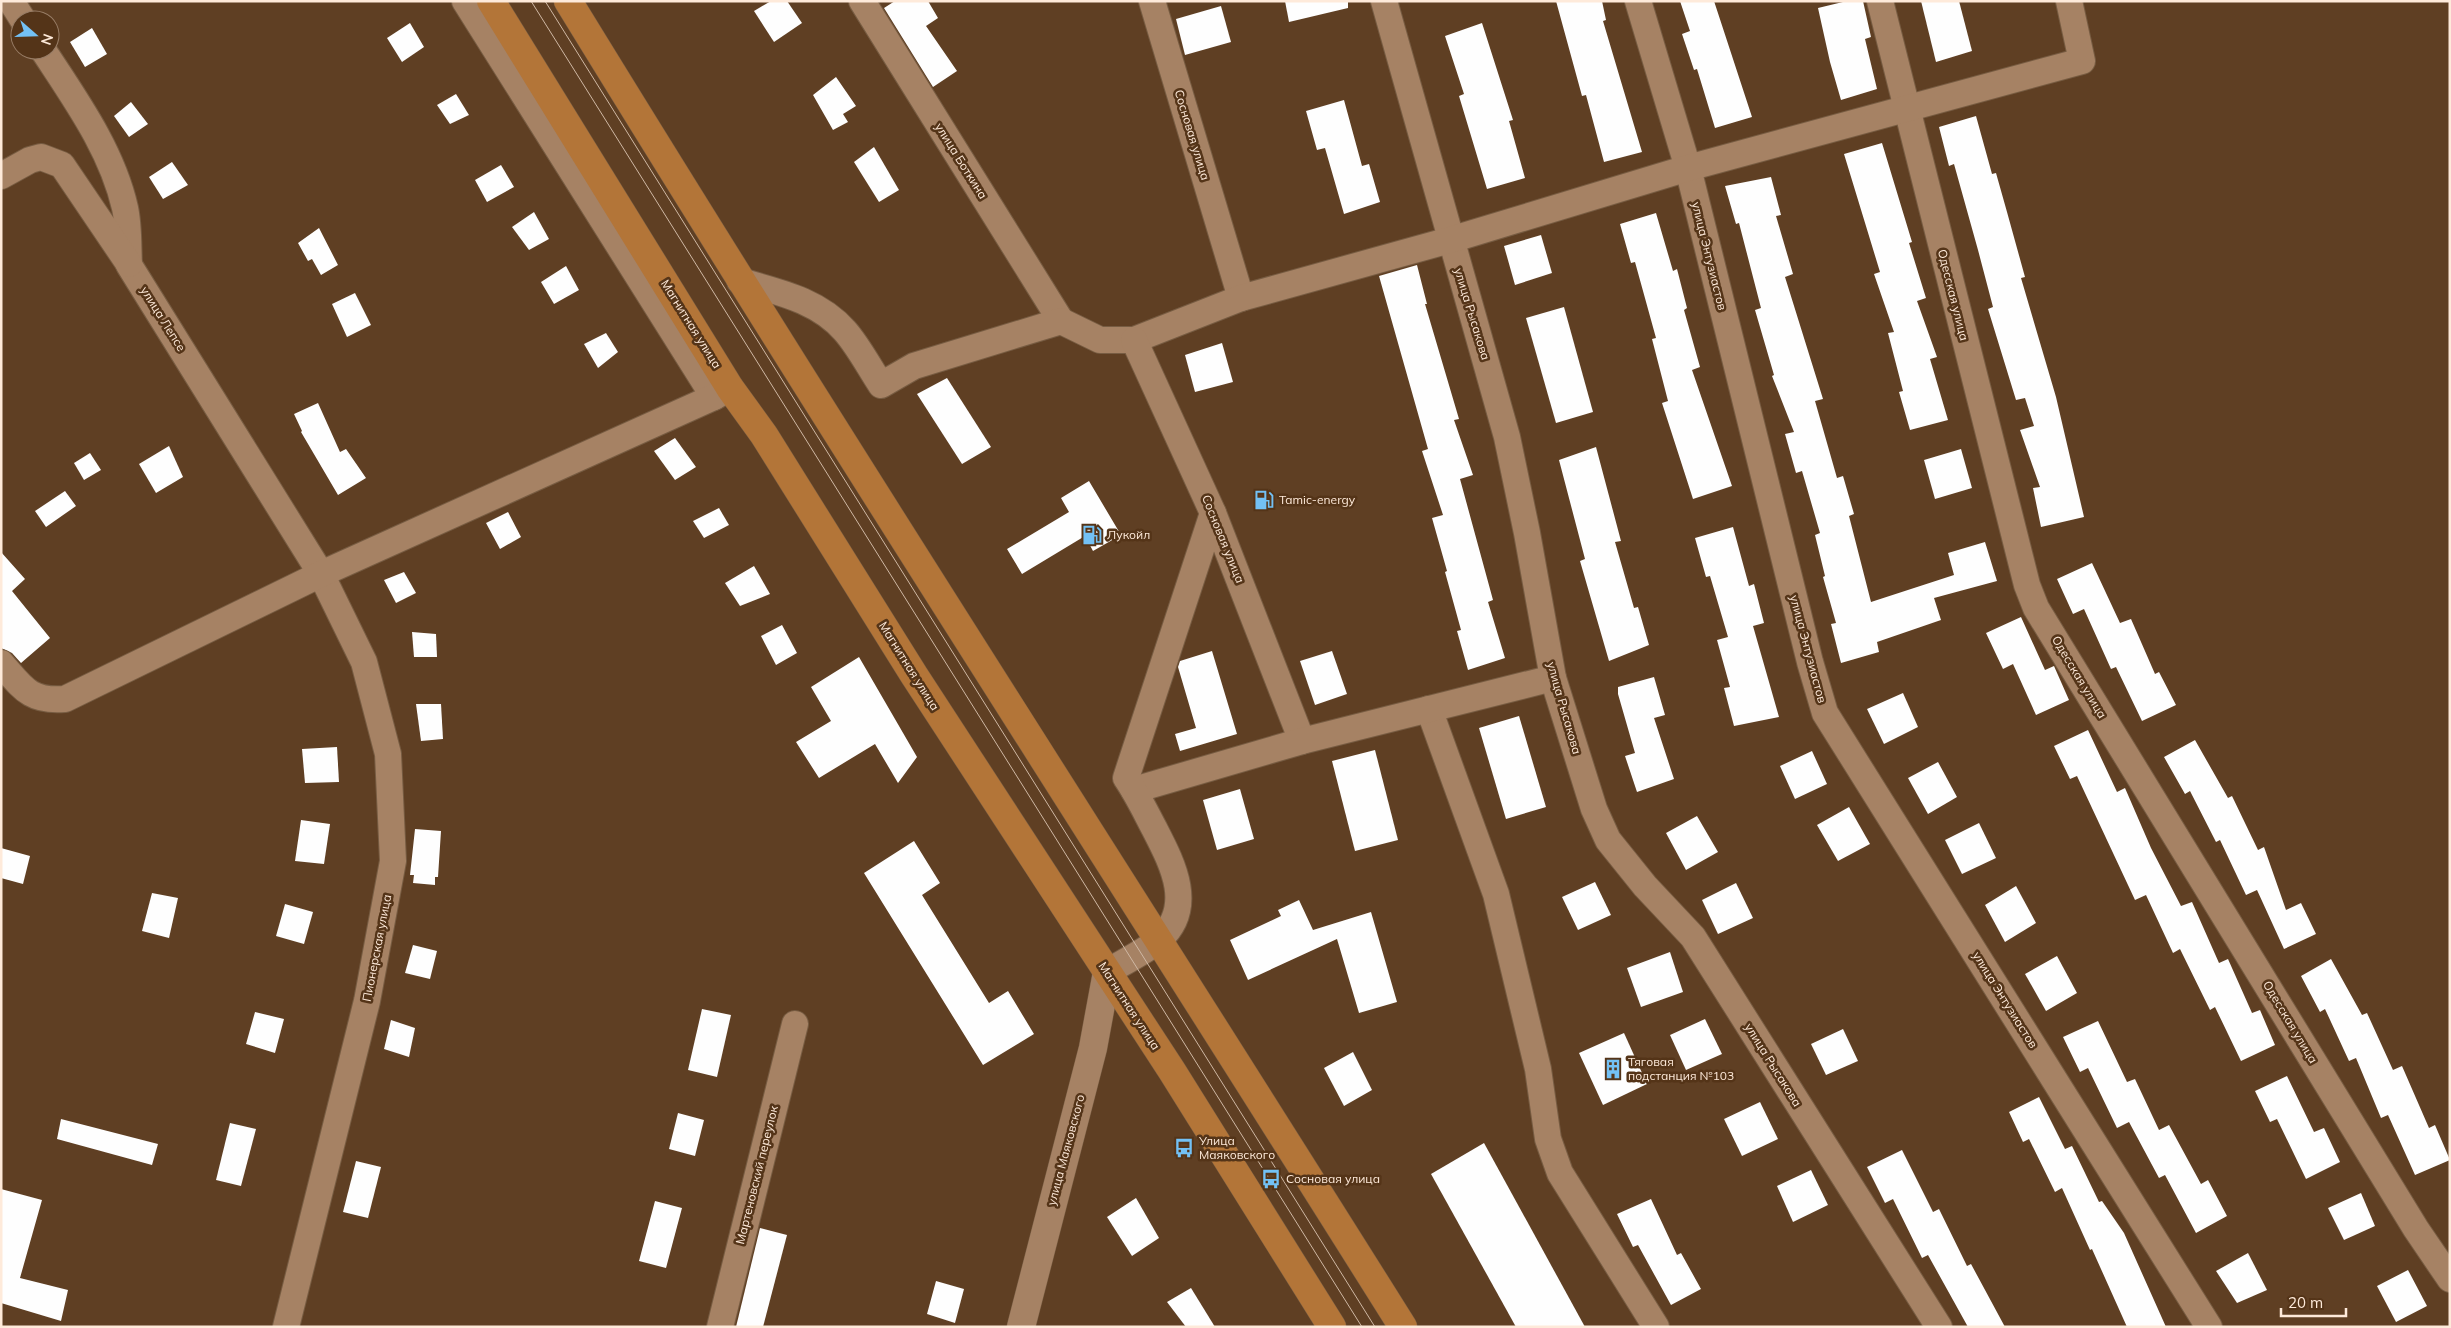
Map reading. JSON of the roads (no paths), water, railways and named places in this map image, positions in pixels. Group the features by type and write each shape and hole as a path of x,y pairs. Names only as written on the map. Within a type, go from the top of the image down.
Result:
{"main road":[{"name":"Магнитная улица","path":"491,1 722,392 764,435 914,675 1108,972 1332,1327"},
{"path":"568,1 740,281 1159,939 1403,1327"},
{"name":"улица Маяковского","path":"1020,1327 1093,1048 1108,972"}],"street":[{"path":"1,663 23,689 36,696 48,700 56,700 82,692 321,574 722,392 465,1"},
{"name":"улица Боткина","path":"862,1 1061,321"},
{"name":"Сосновая улица","path":"1152,1 1241,298"},
{"name":"улица Рысакова","path":"1384,1 1507,437 1553,678 1594,809 1608,840 1645,886 1693,937 1938,1327"},
{"name":"улица Энтузиастов","path":"1638,1 1688,168 1810,662 1825,713 2209,1327"},
{"name":"Одесская улица","path":"1880,1 2027,585 2036,608 2411,1221 2450,1279"},
{"path":"740,281 810,303 830,316 846,332 881,385 914,366 1061,321 1100,340 1134,340 1241,298 1450,240 1688,168 2082,61 2069,1"},
{"name":"улица Лепсе","path":"50,60 79,104 117,176 126,210 129,265 321,574"},
{"path":"1,176 30,160 41,157 62,165 129,265"},
{"name":"Сосновая улица","path":"1134,340 1213,513 1302,741"},
{"path":"1108,972 1159,939 1172,924 1176,910 1179,895 1176,873 1126,778 1213,513"},
{"name":"Пионерская улица","path":"286,1327 367,1001 393,862 385,745 364,662 321,574"},
{"path":"1134,790 1302,741 1553,678"},
{"path":"1429,709 1496,894 1538,1069 1548,1139 1560,1173 1656,1327"},
{"name":"Мартеновский переулок","path":"720,1327 795,1024"}],"tram line":[{"path":"531,1 1362,1327"},
{"path":"545,1 1375,1327"}],"place":[{"name":"Tamic-energy","path":"1264,500"},
{"name":"Лукойл","path":"1092,535"},
{"name":"Тяговая подстанция №103","path":"1613,1069"},
{"name":"Улица Маяковского","path":"1184,1148"},
{"name":"Сосновая улица","path":"1271,1179"}]}
